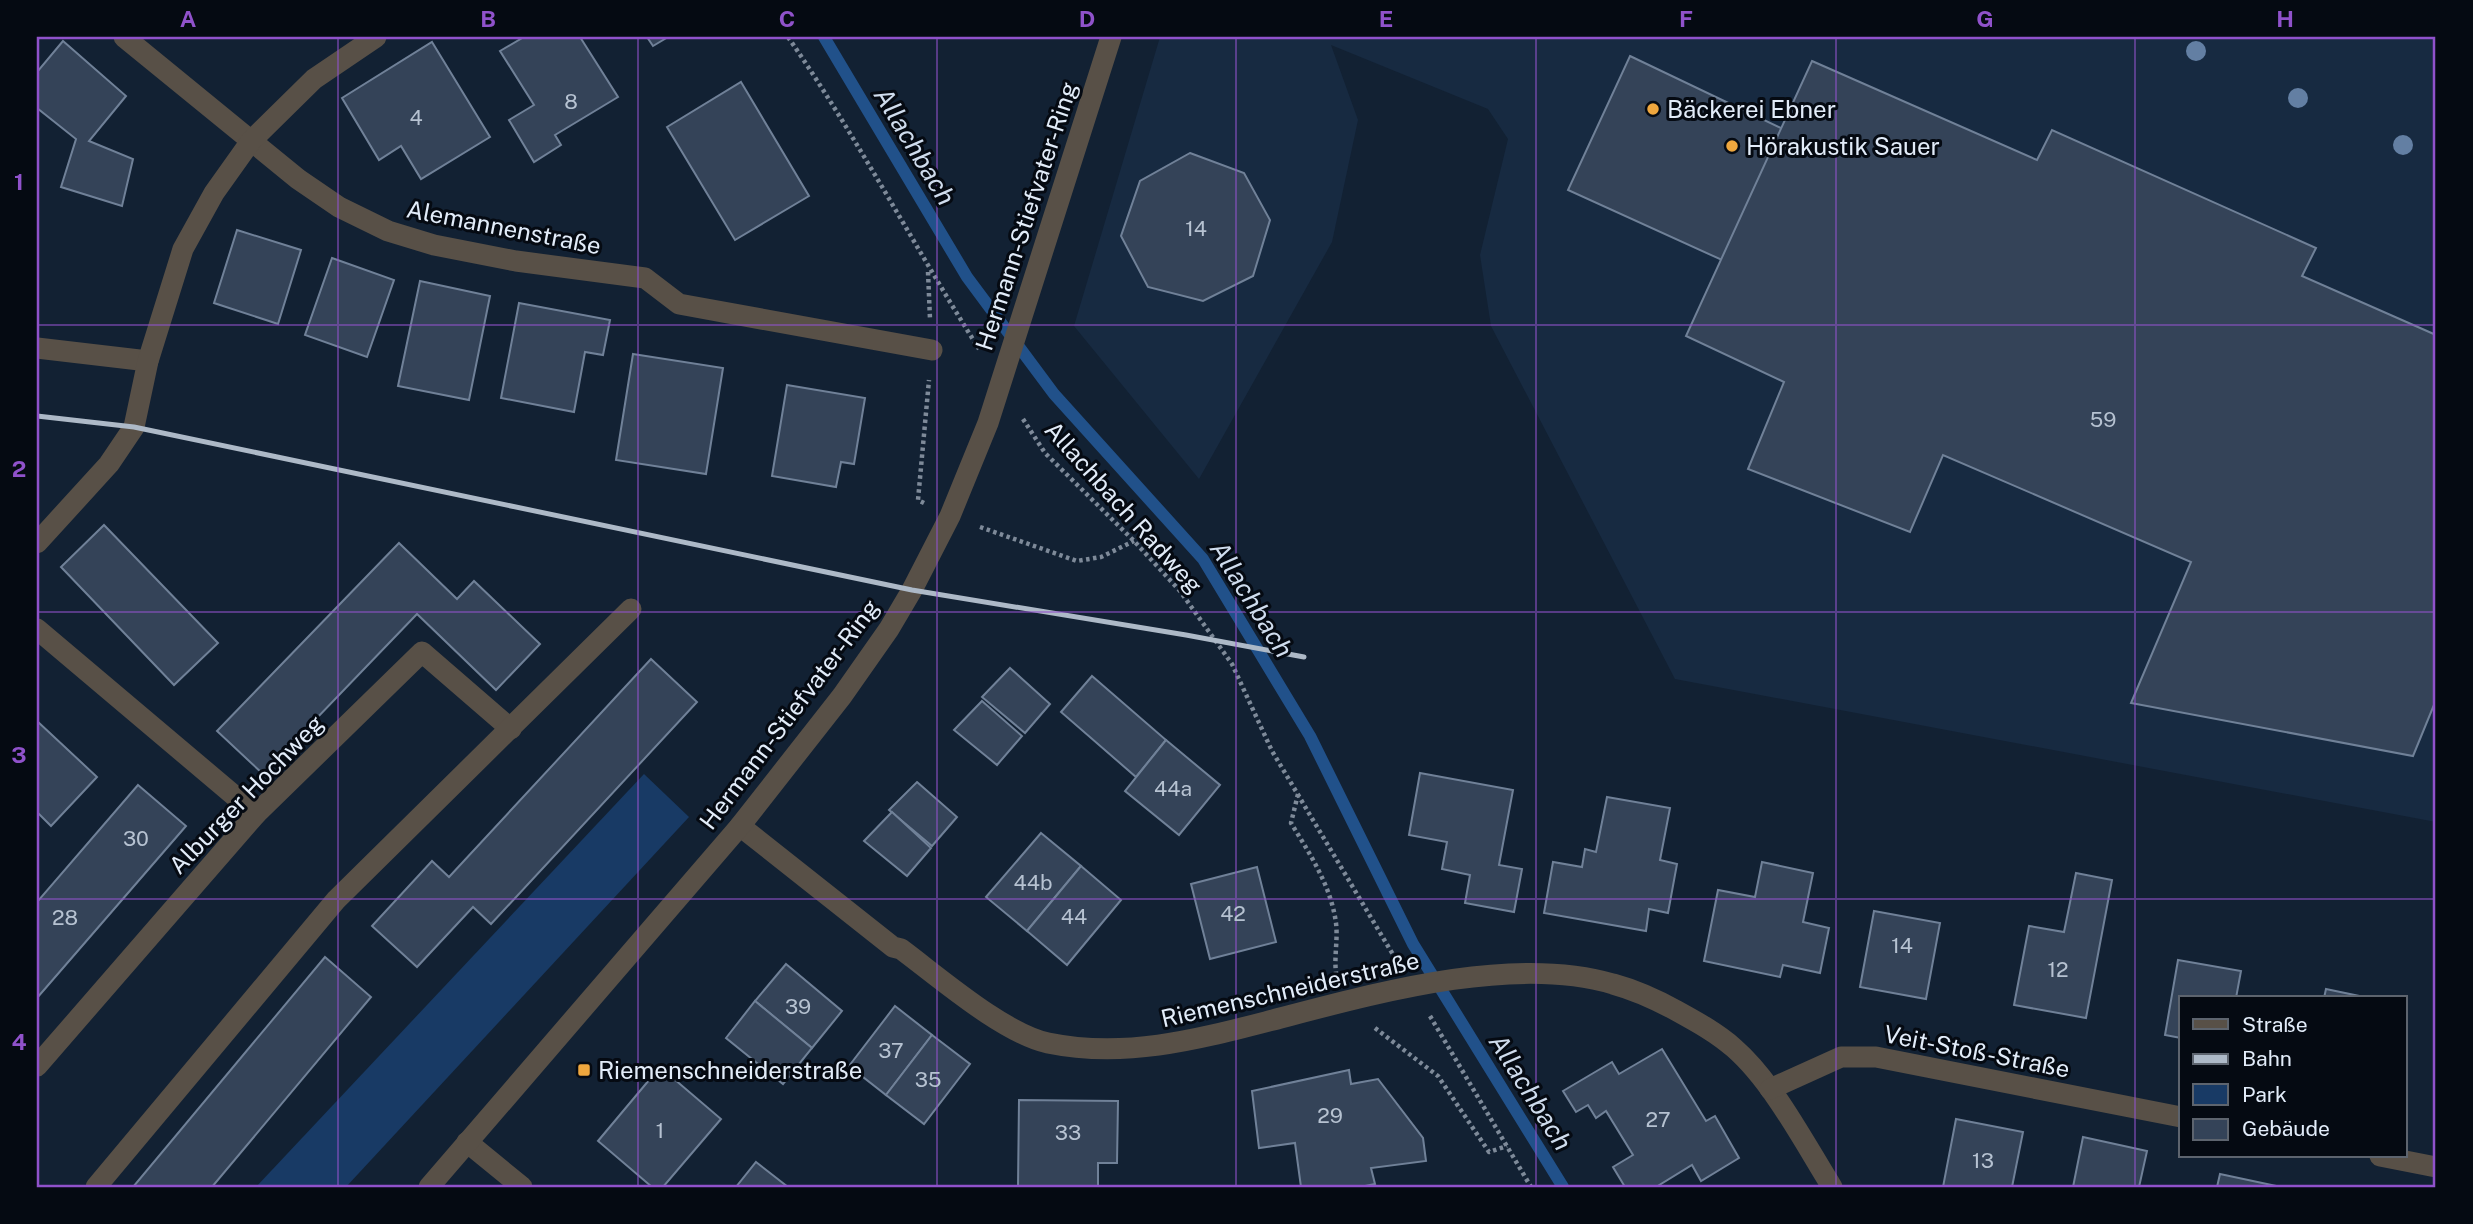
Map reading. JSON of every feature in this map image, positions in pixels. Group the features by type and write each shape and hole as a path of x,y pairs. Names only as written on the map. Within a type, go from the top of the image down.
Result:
{"street":[{"name":"Alemannenstraße","path":"124,37 298,179 339,207 388,231 434,245 516,261 645,278 680,304 932,350"},
{"path":"37,543 110,464 134,427 148,361 183,249 214,193 251,141 314,79 376,37"},
{"name":"Hermann-Stiefvater-Ring","path":"429,1187 740,826 842,696 889,629 950,516 988,423 1111,37"},
{"path":"37,348 148,361"},
{"path":"96,1187 336,900 631,609"},
{"path":"37,629 256,814"},
{"name":"Alburger Hochweg","path":"37,1066 256,814 422,652 511,729"},
{"name":"Riemenschneiderstraße","path":"740,826 894,947 901,949 1010,1028 1046,1042 1085,1048 1139,1049 1186,1042 1366,997 1472,976 1570,975 1613,984 1659,1002 1704,1026 1736,1049 1770,1089 1832,1187"},
{"name":"Veit-Stoß-Straße","path":"1770,1089 1841,1057 1876,1057 2179,1117"},
{"path":"467,1142 522,1187"},
{"path":"2390,1158 2436,1167"}],"path":[{"path":"788,37 821,85 986,361"},
{"path":"928,268 932,350 918,500 950,516 1077,561 1101,557 1134,541"},
{"name":"Allachbach Radweg","path":"1023,418 1045,453 1181,591 1232,664 1272,751 1402,970"},
{"path":"1423,1005 1531,1187"}],"shaded area":[{"path":"1160,37 2436,37 2436,822 1675,679 1491,326 1480,255 1508,139 1488,109 1331,45 1358,120 1332,242 1199,479 1074,326"}],"green space":[{"path":"644,774 689,817 346,1187 256,1187"}],"building":[{"path":"524,37 580,37 618,97 555,135 561,145 534,162 509,120 534,105 500,51"},
{"path":"647,37 668,37 653,46"},
{"path":"63,41 126,96 89,141 133,159 122,206 61,187 76,139 37,108 37,72"},
{"path":"432,42 490,137 421,179 401,146 379,160 342,98"},
{"path":"1630,56 1783,129 1722,260 1568,190"},
{"path":"1812,61 2037,160 2052,130 2316,248 2302,276 2436,335 2436,700 2413,756 2131,703 2191,562 1943,455 1910,532 1748,469 1784,382 1686,336"},
{"path":"741,82 809,196 735,240 667,127"},
{"path":"1190,153 1244,173 1270,220 1253,276 1203,301 1148,287 1121,236 1140,181"},
{"path":"237,230 301,250 278,324 214,303"},
{"path":"332,258 394,280 367,357 305,335"},
{"path":"420,281 490,296 469,400 398,386"},
{"path":"519,303 610,320 603,355 585,352 574,412 501,398"},
{"path":"633,354 723,368 706,474 616,460"},
{"path":"787,385 865,398 854,464 841,462 836,487 772,476"},
{"path":"104,525 218,643 174,685 61,567"},
{"path":"399,543 457,599 474,581 540,644 496,690 417,614 263,774 217,731"},
{"path":"651,659 697,702 491,924 473,907 417,967 372,926 432,861 449,877"},
{"path":"1010,668 1050,704 1025,733 982,697"},
{"path":"1092,676 1166,740 1136,777 1061,712"},
{"path":"982,701 1022,736 997,765 954,730"},
{"path":"37,721 97,777 51,826 37,812"},
{"path":"1166,740 1220,785 1179,835 1125,791"},
{"path":"1420,773 1513,790 1499,865 1522,869 1514,912 1465,903 1470,875 1442,869 1447,842 1409,835"},
{"path":"917,782 957,817 932,846 889,810"},
{"path":"138,785 186,826 37,998 37,902"},
{"path":"1607,797 1670,808 1660,860 1677,864 1668,913 1649,909 1646,931 1544,913 1553,862 1582,867 1585,849 1596,852"},
{"path":"892,812 931,848 907,876 864,841"},
{"path":"1041,833 1081,866 1027,931 986,897"},
{"path":"1762,862 1813,873 1803,922 1829,928 1820,973 1783,965 1780,977 1704,961 1718,890 1755,897"},
{"path":"1081,866 1121,900 1067,965 1027,931"},
{"path":"1257,867 1276,942 1210,959 1191,884"},
{"path":"2076,873 2112,880 2086,1018 2014,1005 2029,926 2064,932"},
{"path":"1874,911 1940,923 1926,999 1860,987"},
{"path":"325,957 371,997 212,1187 133,1187"},
{"path":"2178,960 2241,971 2236,996 2179,996 2179,1038 2165,1035"},
{"path":"786,964 842,1011 812,1048 755,1001"},
{"path":"2326,989 2359,996 2324,996"},
{"path":"755,1001 812,1048 783,1084 726,1038"},
{"path":"895,1006 932,1035 886,1095 849,1066"},
{"path":"932,1035 970,1064 924,1124 886,1095"},
{"path":"1662,1049 1706,1121 1715,1116 1739,1158 1701,1181 1692,1165 1656,1187 1625,1187 1613,1167 1633,1155 1606,1111 1596,1118 1588,1105 1576,1112 1563,1091 1612,1062 1619,1074"},
{"path":"660,1067 721,1119 663,1187 652,1187 598,1141"},
{"path":"1349,1070 1351,1084 1378,1079 1423,1138 1426,1161 1371,1168 1375,1184 1360,1187 1301,1187 1295,1143 1259,1148 1252,1091"},
{"path":"1019,1100 1118,1101 1117,1163 1098,1163 1098,1187 1018,1187"},
{"path":"1956,1119 2023,1132 2012,1187 1943,1187"},
{"path":"2083,1137 2147,1151 2139,1187 2073,1187"},
{"path":"756,1162 788,1187 736,1187"},
{"path":"2220,1174 2281,1187 2217,1187"}],"waterway":[{"name":"Allachbach","path":"824,37 967,277 1054,394 1203,559 1310,736 1413,944 1563,1187"}],"railway":[{"path":"37,416 134,427 912,590 1304,657"}],"place":[{"name":"Bäckerei Ebner","path":"1653,109"},
{"name":"Hörakustik Sauer","path":"1732,146"},
{"name":"Riemenschneiderstraße","path":"584,1070"}]}
